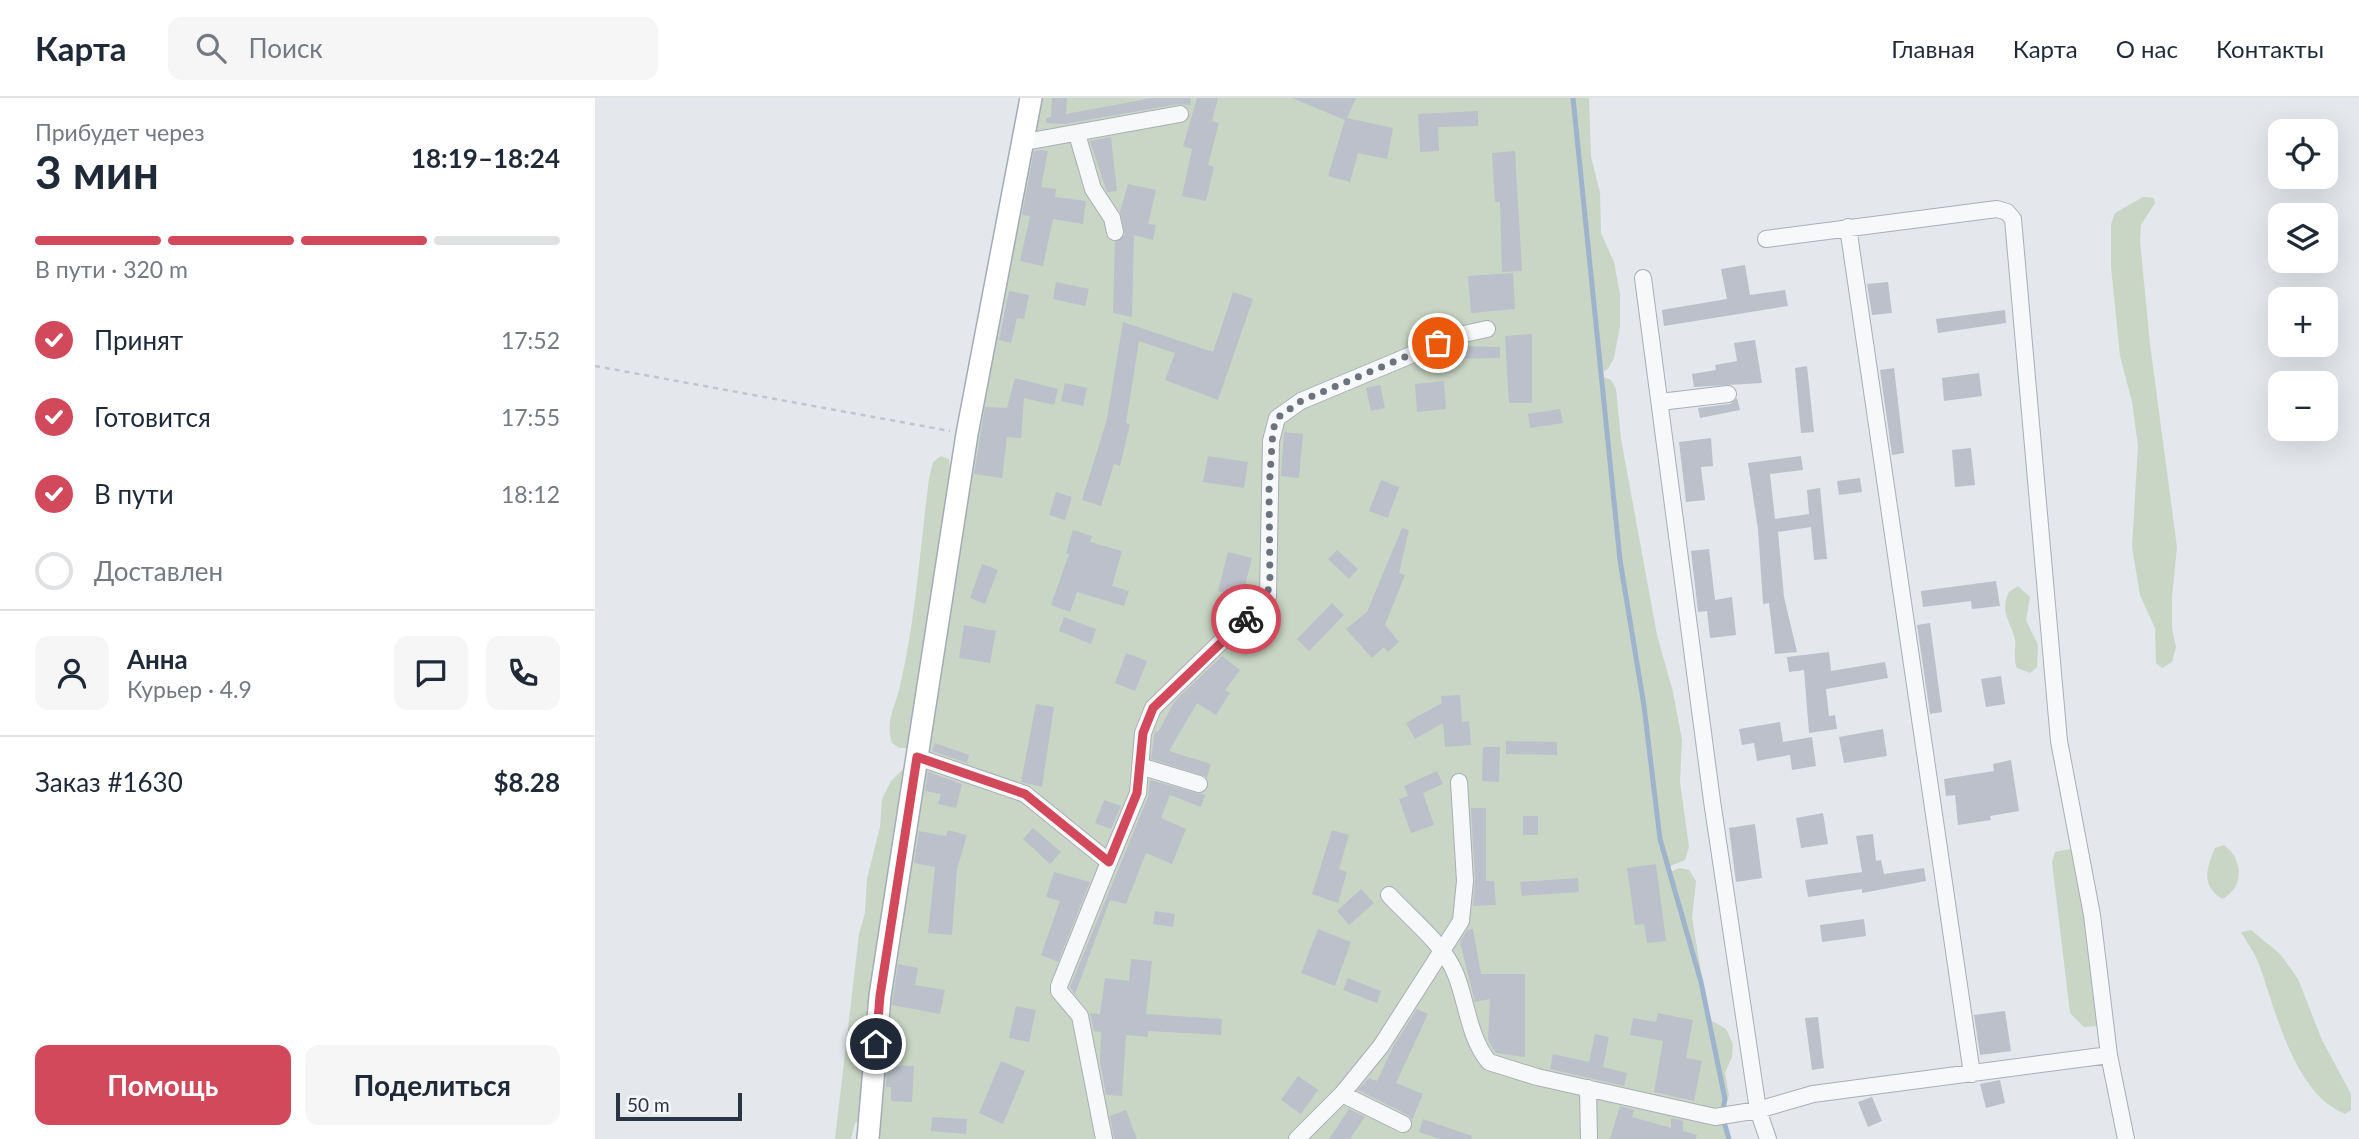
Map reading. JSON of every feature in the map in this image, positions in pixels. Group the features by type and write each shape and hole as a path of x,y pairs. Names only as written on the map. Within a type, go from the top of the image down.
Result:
{"main road":[{"path":"868,1139 880,996 967,434 1025,142 1031,98"}],"street":[{"path":"1025,142 1181,114"},
{"path":"1077,134 1093,189 1112,218 1115,232"},
{"path":"1766,239 1997,209 2007,212 2015,227 2059,741 2092,915 2109,1055 2126,1139"},
{"path":"1848,227 1972,1074"},
{"path":"1643,278 1752,1111 1768,1139"},
{"path":"1104,1139 1080,1016 1059,991 1059,986 1133,807 1143,733 1153,708 1268,596 1271,453 1277,418 1301,401 1384,365 1459,335 1487,329"},
{"path":"1660,402 1728,394"},
{"path":"917,757 1025,794 1109,862"},
{"path":"1140,766 1199,784"},
{"path":"1297,1139 1342,1094 1388,1035 1458,927 1465,881 1459,782"},
{"path":"1389,895 1441,950 1455,972 1472,1026 1489,1062 1716,1117 1752,1111 1813,1094 2109,1055"},
{"path":"1588,1088 1589,1139"},
{"path":"1342,1094 1403,1124"}],"path":[{"path":"595,366 967,434"}],"green space":[{"path":"1024,98 1589,98 1591,156 1600,193 1601,233 1614,262 1620,294 1620,326 1614,358 1608,369 1603,371 1603,377 1611,380 1616,389 1621,439 1657,635 1673,692 1682,740 1680,782 1689,847 1685,860 1668,867 1670,872 1680,868 1689,870 1696,881 1692,918 1708,1013 1712,1021 1726,1029 1733,1044 1732,1057 1725,1073 1729,1095 1722,1115 1729,1139 868,1139 869,1117 855,1123 851,1139 835,1139 859,934 865,913 867,879 880,827 882,799 891,781 903,769 917,761"},
{"path":"2143,197 2154,198 2155,203 2141,225 2140,241 2150,344 2177,547 2172,597 2172,628 2176,647 2172,662 2162,668 2156,663 2155,628 2140,595 2132,547 2138,446 2132,402 2120,356 2111,267 2111,224 2115,213"},
{"path":"941,456 949,459 950,468 911,743 907,748 899,748 892,743 890,721 910,635 929,479 933,462"},
{"path":"2018,586 2030,597 2026,620 2038,645 2037,667 2030,673 2017,668 2015,640 2005,611 2009,592"},
{"path":"2224,845 2235,858 2239,874 2234,888 2222,899 2211,888 2207,876 2215,848"},
{"path":"2070,849 2074,853 2102,1014 2099,1026 2084,1027 2070,1013 2052,862 2055,852"},
{"path":"2251,930 2280,954 2298,979 2322,1040 2351,1094 2351,1110 2345,1114 2328,1104 2313,1089 2290,1051 2259,965 2241,932"}],"building":[{"path":"1052,98 1067,98 1066,114 1152,98 1190,98 1191,105 1178,104 1065,124 1046,123 1046,118 1051,117"},
{"path":"1197,98 1218,98 1212,121 1219,123 1208,165 1214,167 1206,201 1182,196 1192,149 1183,146"},
{"path":"1292,98 1356,98 1347,118 1393,128 1387,159 1358,153 1350,182 1328,176 1345,120"},
{"path":"1478,111 1478,126 1438,127 1439,151 1420,152 1418,114"},
{"path":"1111,137 1117,191 1107,192 1090,141"},
{"path":"1034,151 1048,151 1041,187 1056,189 1055,197 1086,201 1083,224 1053,219 1043,266 1020,261 1030,216 1022,215"},
{"path":"1515,151 1522,271 1502,272 1500,202 1495,202 1492,153"},
{"path":"1128,184 1156,190 1148,224 1156,225 1153,240 1134,235 1132,317 1113,313 1115,242 1125,235 1120,212"},
{"path":"1745,265 1750,295 1785,290 1788,306 1664,326 1662,310 1727,299 1721,269"},
{"path":"1513,273 1515,309 1471,313 1468,276"},
{"path":"1056,282 1089,289 1085,306 1053,299"},
{"path":"1888,282 1892,313 1872,315 1867,284"},
{"path":"1009,291 1029,295 1024,319 1017,318 1011,343 999,340"},
{"path":"1233,292 1253,299 1218,400 1165,380 1175,353 1139,341 1126,423 1130,424 1120,466 1114,464 1101,506 1082,500 1107,419 1123,322 1213,352"},
{"path":"2005,310 2006,323 1938,333 1936,319"},
{"path":"1532,334 1532,403 1509,403 1505,336"},
{"path":"1755,340 1762,383 1694,387 1692,374 1716,370 1715,365 1737,361 1734,343"},
{"path":"1459,346 1500,347 1500,358 1440,359"},
{"path":"1807,366 1814,432 1801,433 1795,368"},
{"path":"1894,368 1904,453 1892,455 1880,370"},
{"path":"1979,373 1982,396 1944,401 1942,378"},
{"path":"1015,378 1058,389 1054,405 1024,398 1021,438 1007,437 1002,478 974,474 985,407 1007,408"},
{"path":"1444,381 1446,409 1417,412 1415,384"},
{"path":"1065,383 1087,388 1083,406 1061,401"},
{"path":"1380,385 1385,408 1371,411 1366,388"},
{"path":"1737,398 1740,410 1700,418 1698,408 1730,404"},
{"path":"1560,409 1563,423 1530,428 1528,414"},
{"path":"1284,432 1303,434 1299,478 1281,476"},
{"path":"1711,438 1713,466 1701,467 1705,500 1686,502 1679,442"},
{"path":"1971,448 1975,485 1955,487 1952,450"},
{"path":"1208,456 1248,462 1244,488 1203,482"},
{"path":"1801,456 1803,470 1770,474 1775,519 1809,514 1807,490 1820,488 1827,559 1814,560 1811,527 1778,532 1784,597 1797,652 1775,654 1769,603 1763,604 1758,529 1748,463"},
{"path":"1860,478 1862,492 1839,495 1837,481"},
{"path":"1381,480 1399,487 1388,518 1369,511"},
{"path":"1056,492 1072,497 1065,520 1049,515"},
{"path":"1402,528 1409,530 1399,573 1405,575 1385,625 1399,642 1388,652 1384,647 1372,658 1346,629 1367,612"},
{"path":"1073,530 1092,536 1090,542 1122,551 1112,586 1129,591 1124,606 1077,592 1070,612 1051,605 1069,554 1066,553"},
{"path":"1709,549 1715,600 1732,597 1736,635 1710,638 1707,611 1698,612 1691,551"},
{"path":"1337,550 1358,569 1349,579 1328,559"},
{"path":"1228,552 1252,558 1242,597 1218,591"},
{"path":"982,564 998,570 985,604 970,598"},
{"path":"1996,581 2000,606 1972,609 1971,601 1923,607 1921,591"},
{"path":"1332,603 1344,615 1309,651 1297,639"},
{"path":"1064,617 1096,629 1091,644 1059,631"},
{"path":"1930,623 1942,712 1930,714 1917,625"},
{"path":"964,625 996,631 990,663 959,658"},
{"path":"1829,652 1831,671 1885,662 1888,678 1826,689 1829,716 1835,715 1837,729 1809,733 1804,670 1789,672 1787,657"},
{"path":"1126,653 1147,661 1135,691 1115,683"},
{"path":"1222,656 1240,670 1225,690 1230,693 1216,715 1197,703 1169,751 1211,764 1207,777 1151,759 1155,731 1158,732 1175,701"},
{"path":"2001,676 2005,704 1986,707 1981,679"},
{"path":"1460,695 1462,722 1469,721 1471,745 1445,747 1443,723 1415,739 1406,723 1442,703 1441,696"},
{"path":"1036,704 1054,707 1042,787 1021,782"},
{"path":"1780,722 1783,742 1812,737 1816,766 1792,770 1790,755 1757,761 1754,743 1742,745 1739,729"},
{"path":"1883,729 1887,756 1844,763 1839,737"},
{"path":"1506,741 1557,742 1557,755 1506,754"},
{"path":"935,743 969,755 967,763 932,751"},
{"path":"1483,747 1500,747 1499,782 1482,781"},
{"path":"2011,760 2019,811 1990,816 1991,820 1958,825 1955,795 1946,796 1944,779 1994,771 1993,764"},
{"path":"1437,771 1443,784 1423,793 1434,825 1411,833 1399,799 1408,796 1404,786"},
{"path":"928,772 962,784 956,808 938,804 941,794 925,791"},
{"path":"1150,780 1205,795 1201,807 1170,795 1161,818 1186,829 1172,864 1146,853 1126,904 1110,900 1075,994 1070,987 1148,797"},
{"path":"1104,800 1121,806 1111,829 1095,823"},
{"path":"1471,808 1486,808 1486,881 1494,881 1496,905 1473,906 1475,880"},
{"path":"1823,813 1828,844 1801,848 1796,818"},
{"path":"1523,816 1538,816 1538,835 1523,835"},
{"path":"1755,824 1762,878 1736,882 1729,828"},
{"path":"1033,828 1061,852 1050,864 1023,839"},
{"path":"948,830 967,835 957,869 952,935 928,933 935,867 914,863 919,831 946,836"},
{"path":"1332,830 1349,835 1339,869 1347,872 1338,903 1312,894"},
{"path":"1873,834 1876,861 1881,860 1884,874 1924,868 1926,881 1862,893 1862,889 1808,897 1805,880 1862,872 1856,836"},
{"path":"1656,864 1666,941 1647,943 1644,924 1635,925 1627,868"},
{"path":"1054,872 1090,882 1058,962 1041,955 1060,901 1046,897"},
{"path":"1578,878 1579,892 1522,896 1520,882"},
{"path":"1361,889 1374,903 1349,925 1337,911"},
{"path":"1155,911 1175,914 1173,927 1153,924"},
{"path":"1864,919 1866,936 1822,942 1820,925"},
{"path":"1318,929 1351,942 1335,986 1301,973"},
{"path":"1473,929 1481,974 1525,974 1525,1057 1496,1053 1488,1040 1490,999 1475,1002 1460,942 1467,930"},
{"path":"1131,959 1152,961 1146,1014 1222,1019 1221,1035 1148,1031 1148,1037 1126,1035 1122,1096 1106,1095 1100,1062 1101,1032 1094,1031 1090,1013 1100,1014 1105,978 1129,981"},
{"path":"898,964 918,968 915,985 945,990 940,1014 892,1005"},
{"path":"1348,978 1381,991 1377,1003 1343,990"},
{"path":"1016,1006 1036,1010 1029,1042 1009,1038"},
{"path":"1417,1009 1428,1014 1396,1083 1423,1094 1412,1120 1408,1115 1358,1090 1369,1078 1377,1081 1394,1045"},
{"path":"2005,1011 2011,1051 1980,1055 1974,1015"},
{"path":"1658,1013 1693,1020 1686,1058 1702,1061 1694,1101 1654,1092 1663,1041 1630,1035 1633,1018 1656,1022"},
{"path":"1818,1017 1824,1068 1812,1070 1805,1018"},
{"path":"1595,1034 1609,1037 1603,1067 1627,1073 1624,1086 1550,1069 1553,1054 1589,1062"},
{"path":"1001,1061 1025,1071 1003,1124 979,1113"},
{"path":"887,1065 914,1066 912,1102 891,1101 891,1087 886,1087"},
{"path":"1298,1076 1318,1090 1301,1114 1281,1100"},
{"path":"2000,1080 2005,1103 1986,1108 1980,1084"},
{"path":"1872,1097 1882,1121 1868,1127 1858,1102"},
{"path":"1620,1106 1634,1110 1632,1117 1671,1128 1671,1118 1683,1121 1683,1131 1697,1135 1696,1139 1610,1139"},
{"path":"1349,1109 1365,1117 1350,1139 1329,1139"},
{"path":"1126,1110 1137,1139 1114,1139 1110,1116"},
{"path":"932,1117 967,1119 966,1134 931,1131"},
{"path":"1423,1119 1472,1136 1471,1139 1439,1139 1419,1132"}],"waterway":[{"path":"1573,98 1620,560 1644,706 1660,839 1701,982 1725,1099 1722,1115 1729,1139"}],"way so far":[{"path":"1246,619 1263,604 1270,585 1271,441 1277,418 1286,409 1301,401 1438,343"}],"route":[{"path":"876,1044 880,996 917,757 1025,794 1109,862 1137,793 1143,733 1153,708 1246,619"}]}
